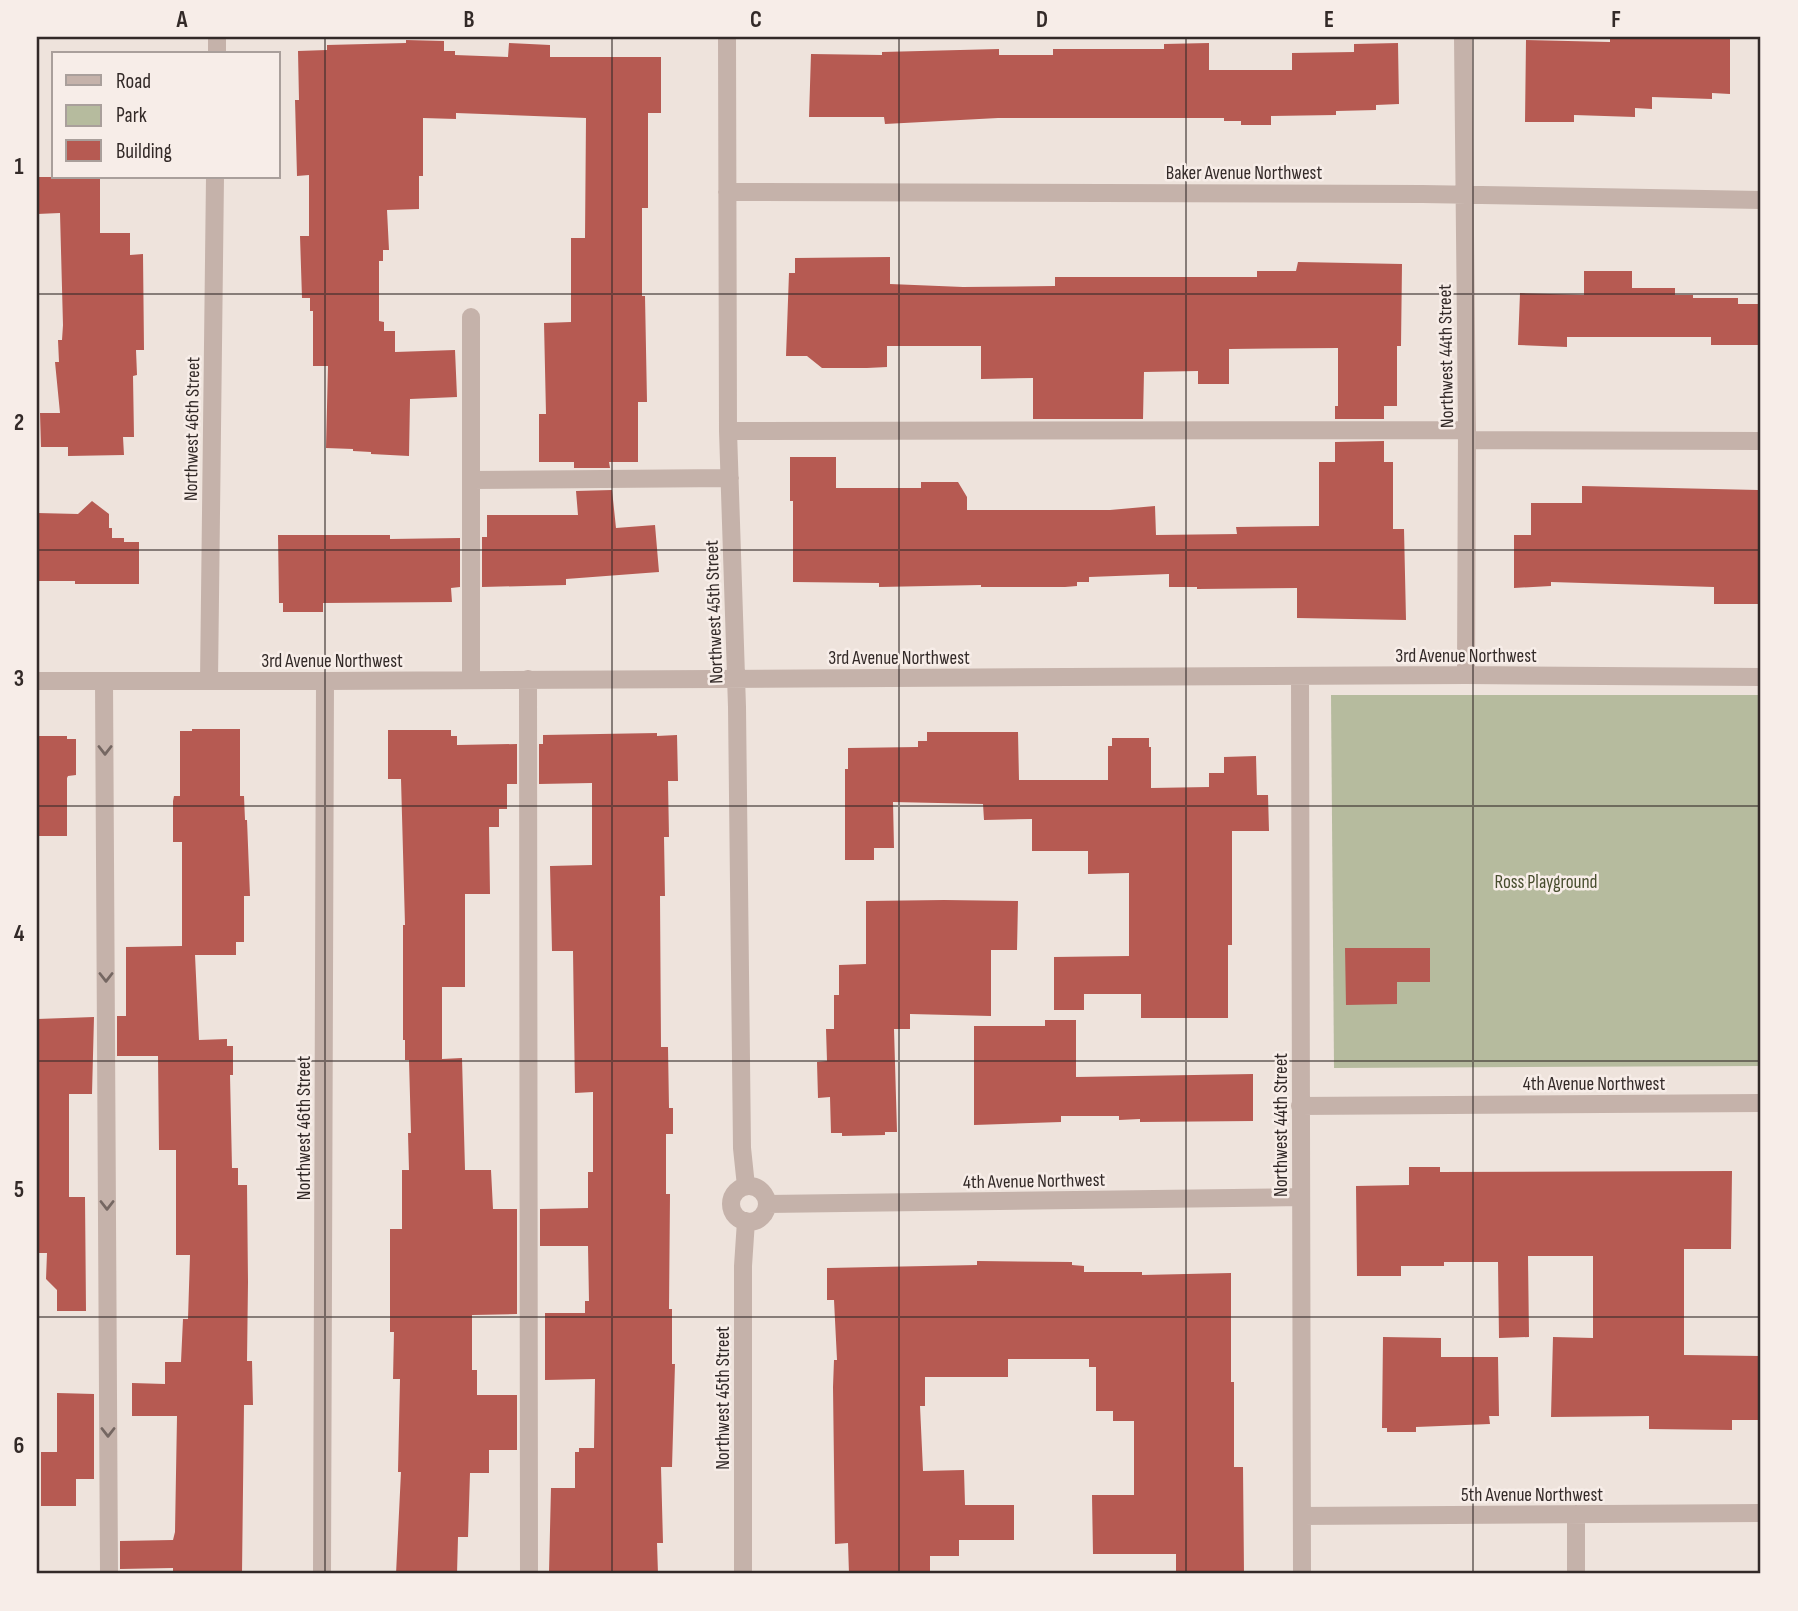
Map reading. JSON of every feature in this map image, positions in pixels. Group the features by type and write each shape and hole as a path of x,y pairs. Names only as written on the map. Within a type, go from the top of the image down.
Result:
{"street":[{"name":"Northwest 45th Street","path":"727,37 728,431 736,678 742,1148 746,1186"},
{"name":"Northwest 44th Street","path":"1462,37 1467,435 1466,675"},
{"name":"Northwest 46th Street","path":"209,681 215,178"},
{"name":"Baker Avenue Northwest","path":"727,192 1463,194 1761,200"},
{"path":"471,317 471,679"},
{"path":"728,431 1467,435 1761,441"},
{"path":"471,480 730,478"},
{"name":"3rd Avenue Northwest","path":"37,681 1466,675 1761,677"},
{"name":"Northwest 44th Street","path":"1300,676 1302,1574"},
{"path":"528,678 529,1574"},
{"path":"104,681 109,1574"},
{"name":"Northwest 46th Street","path":"322,1574 326,681"},
{"name":"4th Avenue Northwest","path":"1300,1106 1761,1103"},
{"path":"746,1186 761,1190 767,1204 762,1217 751,1222 735,1215 731,1204 735,1193 746,1186"},
{"name":"4th Avenue Northwest","path":"767,1204 1301,1198"},
{"name":"Northwest 45th Street","path":"743,1574 743,1266 746,1221"},
{"name":"5th Avenue Northwest","path":"1302,1516 1761,1513"},
{"path":"1576,1514 1576,1574"}],"green space":[{"name":"Ross Playground","path":"1331,695 1761,695 1761,1066 1334,1068"}],"building":[{"path":"1610,37 1730,37 1730,94 1712,93 1712,99 1652,97 1652,109 1635,108 1635,117 1574,115 1574,122 1525,122 1526,40 1610,42"},
{"path":"406,40 444,41 444,51 455,51 455,55 508,57 509,43 550,45 550,57 661,57 661,113 648,113 648,208 642,208 642,296 645,296 647,402 638,402 638,462 609,462 610,468 574,468 574,462 539,462 539,414 546,414 544,323 571,322 571,238 585,238 586,118 456,113 456,119 423,118 423,176 419,176 419,209 387,210 389,250 383,250 383,261 379,261 379,321 384,322 384,331 395,331 395,352 455,350 457,397 410,399 409,456 326,448 328,366 313,366 313,311 310,311 310,298 302,298 300,236 309,236 309,175 297,176 295,100 299,100 298,51 327,50 327,45 406,43"},
{"path":"1209,43 1209,70 1292,70 1292,53 1354,52 1354,44 1398,43 1399,104 1376,105 1376,110 1336,111 1336,115 1271,116 1271,125 1241,125 1241,121 1224,121 1224,118 998,118 885,124 884,117 809,117 811,54 882,55 882,52 999,49 999,55 1053,55 1053,49 1164,49 1164,44"},
{"path":"37,177 100,178 100,233 130,233 130,255 143,254 144,350 136,350 137,375 133,376 134,437 123,437 124,455 68,456 68,447 41,447 40,413 60,413 55,362 59,362 58,340 62,340 63,325 60,213 37,214"},
{"path":"890,257 890,284 963,287 1055,286 1055,277 1257,277 1257,271 1296,271 1298,262 1402,264 1401,346 1397,346 1397,406 1384,406 1384,419 1335,419 1335,406 1338,406 1338,348 1229,349 1229,384 1198,384 1198,371 1144,372 1143,419 1033,419 1033,378 981,379 981,346 887,346 887,367 822,368 807,356 786,356 789,273 795,273 795,258"},
{"path":"1584,271 1632,271 1632,288 1675,288 1675,295 1693,295 1693,298 1738,298 1738,304 1758,304 1758,345 1711,345 1711,337 1567,337 1567,347 1518,345 1520,293 1584,295"},
{"path":"1384,441 1384,462 1393,462 1393,529 1404,529 1406,620 1297,618 1297,588 1169,587 1169,574 1089,577 1089,582 1077,582 1077,586 1065,587 879,587 879,583 793,582 790,457 836,457 836,488 921,488 921,482 958,482 967,497 967,510 1110,510 1155,506 1156,535 1237,534 1236,527 1319,526 1319,462 1335,462 1335,442"},
{"path":"1582,486 1758,490 1758,604 1714,604 1714,587 1551,582 1551,586 1514,588 1514,535 1531,535 1531,503 1582,503"},
{"path":"612,490 616,528 655,525 659,572 566,579 566,585 482,587 482,537 487,537 487,515 578,515 576,491"},
{"path":"92,501 109,514 112,538 124,538 124,542 139,542 139,584 37,581 37,513 78,514"},
{"path":"278,535 390,535 390,539 460,538 460,587 451,588 452,602 323,603 323,612 283,612 283,603 279,603"},
{"path":"240,729 240,796 244,796 247,820 250,896 244,896 244,942 236,942 236,955 195,955 199,1040 227,1039 227,1046 233,1046 233,1075 230,1075 232,1168 238,1168 238,1185 247,1185 247,1361 252,1361 253,1405 244,1405 242,1574 173,1574 173,1568 120,1569 120,1541 173,1540 175,1532 177,1416 132,1416 132,1383 165,1384 165,1362 181,1362 183,1319 188,1319 190,1255 176,1255 176,1150 159,1150 158,1056 117,1056 117,1016 126,1016 126,947 182,946 182,842 173,842 173,801 174,796 180,796 180,731"},
{"path":"388,730 451,730 451,736 457,736 457,745 517,744 517,784 507,784 507,809 499,809 499,827 489,827 490,894 465,894 465,987 442,987 442,1059 462,1058 465,1170 491,1170 493,1209 517,1209 517,1314 472,1315 472,1370 477,1370 477,1395 517,1395 517,1450 489,1450 489,1473 470,1473 468,1537 458,1537 457,1574 396,1574 401,1472 398,1472 400,1379 393,1379 390,1229 402,1229 402,1170 409,1170 408,1133 411,1133 409,1060 405,1060 403,1040 405,925 401,779 388,779"},
{"path":"927,732 1018,732 1019,780 1108,780 1108,746 1112,746 1112,738 1149,738 1151,788 1209,787 1209,773 1224,773 1224,757 1256,756 1257,795 1268,795 1269,831 1232,831 1232,945 1228,945 1228,1018 1141,1018 1141,994 1084,994 1084,1010 1054,1010 1054,957 1129,956 1129,873 1088,874 1088,851 1032,851 1032,819 984,820 983,804 893,802 894,848 874,848 874,860 845,860 845,769 848,769 848,748 918,747 918,741 927,741"},
{"path":"657,733 657,736 677,735 678,781 668,781 669,837 664,837 665,896 660,896 661,1047 668,1047 669,1108 673,1108 673,1134 666,1134 666,1194 670,1194 669,1309 672,1309 672,1364 675,1364 672,1467 661,1467 663,1543 657,1543 658,1574 549,1572 551,1488 575,1488 575,1452 579,1452 579,1448 594,1448 595,1379 545,1380 545,1313 585,1313 585,1301 589,1301 588,1246 540,1246 540,1209 588,1208 588,1172 593,1172 593,1092 575,1093 573,951 552,951 550,866 592,865 592,783 539,784 539,744 543,744 543,735"},
{"path":"37,736 67,736 67,739 76,739 76,775 67,778 67,836 37,836"},
{"path":"866,901 1018,901 1017,950 991,950 991,1016 910,1014 910,1029 894,1029 897,1132 885,1132 885,1135 842,1136 842,1133 831,1133 830,1097 818,1098 817,1062 827,1061 826,1029 834,1029 834,995 839,995 839,965 866,964"},
{"path":"1345,948 1430,948 1430,982 1397,982 1397,1004 1346,1005"},
{"path":"94,1017 92,1094 69,1094 69,1197 85,1197 86,1311 57,1311 57,1290 46,1279 47,1253 37,1253 37,1019"},
{"path":"1045,1020 1076,1020 1076,1077 1253,1074 1253,1121 1140,1122 1140,1119 1119,1120 1119,1116 1061,1116 1061,1122 974,1125 974,1026 1045,1026"},
{"path":"1409,1167 1440,1167 1440,1172 1732,1171 1731,1249 1684,1249 1684,1355 1761,1356 1761,1420 1732,1420 1732,1430 1649,1429 1649,1416 1551,1417 1553,1337 1593,1338 1593,1256 1528,1256 1529,1337 1499,1338 1498,1262 1444,1262 1444,1266 1401,1266 1401,1276 1357,1276 1356,1186 1409,1185"},
{"path":"977,1261 1072,1262 1072,1265 1084,1266 1084,1272 1142,1272 1142,1275 1231,1273 1234,1467 1243,1467 1244,1574 1176,1574 1176,1554 1093,1554 1092,1495 1134,1495 1134,1421 1113,1421 1113,1411 1096,1411 1096,1367 1089,1367 1089,1359 1008,1359 1008,1377 925,1377 925,1406 920,1406 923,1471 964,1470 965,1505 1014,1505 1014,1540 959,1540 959,1556 930,1556 930,1574 849,1574 848,1543 835,1544 833,1387 834,1360 837,1360 834,1300 827,1300 827,1268 977,1265"},
{"path":"1383,1337 1441,1338 1441,1357 1498,1357 1499,1416 1489,1416 1490,1424 1416,1427 1416,1432 1387,1432 1387,1428 1382,1428"},
{"path":"57,1393 94,1394 94,1479 76,1479 76,1506 41,1506 41,1452 57,1452"}]}
